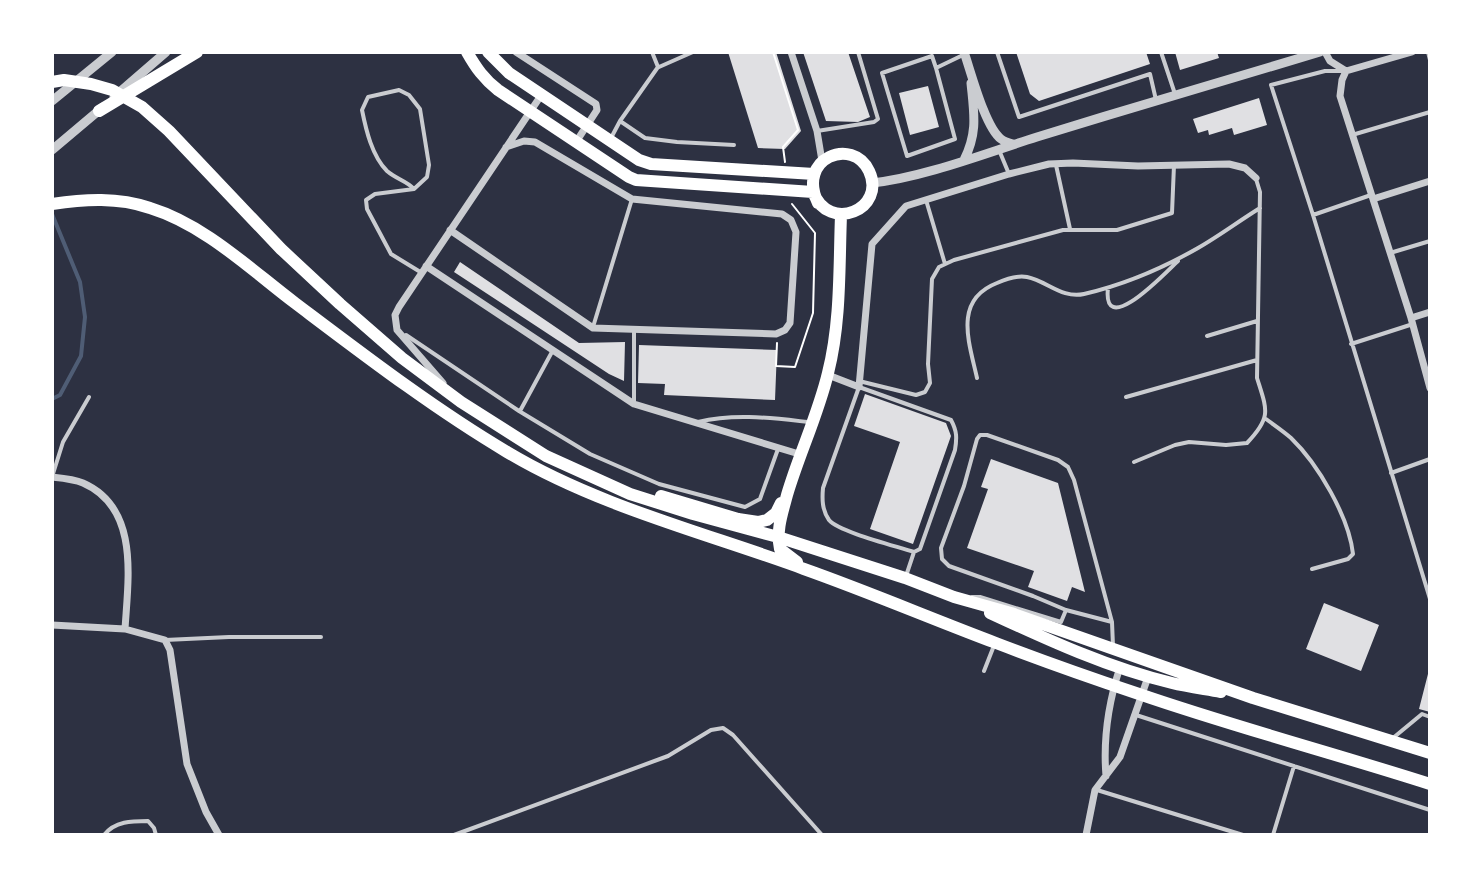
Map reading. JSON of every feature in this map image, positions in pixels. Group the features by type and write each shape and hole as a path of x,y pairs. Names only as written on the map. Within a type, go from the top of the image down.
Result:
{"main road":[{"path":"99,111 197,52"},
{"path":"467,52 486,80 636,180 816,198"},
{"path":"488,52 509,73 639,160 651,164 814,174"},
{"path":"52,82 64,80 91,84 112,90 142,107 169,131 281,249 402,358 461,402 546,456 630,494 905,578 1049,640 1148,677 1253,698"},
{"path":"839,154 853,156 866,165 872,183 869,198 856,211 841,215 825,210 816,198 812,183 814,174 822,161 839,154"},
{"path":"52,204 112,200 152,208 198,230 368,358 456,419 510,454 556,477 635,510 807,569 995,643 1143,696 1430,784"},
{"path":"807,569 780,549 778,537 799,454 828,375 837,333 841,215"},
{"path":"611,485 649,492 738,519 758,522 776,513 790,486"},
{"path":"954,597 1011,613 1253,698 1430,753"}],"street":[{"path":"52,101 112,52"},
{"path":"52,150 166,52"},
{"path":"516,52 596,104 597,110 576,142"},
{"path":"791,52 817,131 822,161"},
{"path":"872,183 893,181 1322,52 1346,71 1412,52"},
{"path":"965,53 988,121 1003,141 1013,144"},
{"path":"964,160 972,144 975,121 970,68"},
{"path":"1346,71 1340,96 1412,321 1430,388"},
{"path":"461,402 397,330 395,315 542,94"},
{"path":"450,230 593,328 776,334 785,330 790,323 796,232 791,220 782,214 632,199 535,142 524,141 506,147"},
{"path":"828,375 859,384 872,244 906,206 1009,174 1055,164 1229,164 1245,168 1256,178"},
{"path":"1372,197 1430,181"},
{"path":"424,269 634,404 799,454"},
{"path":"1412,321 1430,312"},
{"path":"52,477 81,481 108,499 120,520 127,543 125,629"},
{"path":"52,625 125,629 165,640 170,650 187,764 206,812 219,835"},
{"path":"1106,776 1104,753 1114,685 1120,667"},
{"path":"1086,835 1095,790 1120,757 1148,677"}],"lane":[{"path":"652,52 658,67"},
{"path":"610,140 658,67 693,52"},
{"path":"817,131 878,119 858,52"},
{"path":"997,52 1019,117 1150,74 1156,100"},
{"path":"1161,52 1175,94"},
{"path":"1428,52 1430,60"},
{"path":"936,68 965,53"},
{"path":"932,56 936,68 955,139 907,156 882,73 932,56"},
{"path":"1346,71 1325,71 1271,85 1430,599"},
{"path":"414,189 388,172 368,138 362,110 368,97 399,90 409,95 420,109 429,165 427,177 414,189 375,194 366,200 367,209 391,254 424,269"},
{"path":"1352,135 1430,112"},
{"path":"620,121 645,138 734,145"},
{"path":"998,149 1009,174"},
{"path":"1055,164 1070,229"},
{"path":"859,384 916,395 925,392 930,383 932,279 939,267 1070,229 1117,230 1172,213 1174,165"},
{"path":"1134,462 1189,442 1247,443 1266,419 1257,378 1260,192 1256,178"},
{"path":"1313,215 1372,197"},
{"path":"593,328 632,199"},
{"path":"926,200 945,264"},
{"path":"977,378 968,335 969,311 973,298 984,288 1008,278 1024,277 1068,295 1081,295 1108,287 1199,248 1260,208"},
{"path":"1390,253 1430,241"},
{"path":"1108,287 1110,304 1116,308 1126,306 1147,291 1182,256"},
{"path":"1207,336 1257,321"},
{"path":"1351,344 1412,321"},
{"path":"634,329 634,404"},
{"path":"397,330 590,454 659,484 745,507 760,499 778,449"},
{"path":"519,411 553,350"},
{"path":"1126,397 1257,360"},
{"path":"859,384 951,420 956,427 955,450 920,549 914,552 836,527 826,517 822,502 823,488 859,384"},
{"path":"52,477 63,442 89,397"},
{"path":"696,423 718,417 761,416 812,423"},
{"path":"1266,419 1292,440 1322,478 1343,515 1353,554 1348,559 1312,569"},
{"path":"1112,622 1066,610 949,566 942,559 941,548 980,435 1058,460 1068,467 1112,622 1113,650"},
{"path":"1391,473 1430,459"},
{"path":"905,578 914,552"},
{"path":"954,597 980,597 1061,622 1066,610"},
{"path":"165,640 321,637"},
{"path":"984,671 995,643"},
{"path":"1391,740 1422,714 1430,717"},
{"path":"1136,715 1430,810"},
{"path":"454,835 668,756 711,730 723,728 733,735 822,835"},
{"path":"1273,835 1294,766"},
{"path":"1095,790 1243,835"},
{"path":"104,835 110,827 131,821 148,821 156,835"}],"path":[{"path":"773,52 798,130 783,147"},
{"path":"776,334 776,366 795,367 813,313 815,233 792,204"}],"building":[{"path":"728,52 776,52 801,131 785,149 758,148"},
{"path":"803,52 848,52 870,117 858,122 826,121"},
{"path":"1016,52 1146,52 1150,64 1039,101 1030,94"},
{"path":"1175,52 1217,52 1219,58 1180,70"},
{"path":"928,86 939,127 910,135 899,93"},
{"path":"1259,98 1267,125 1234,135 1232,128 1209,135 1208,130 1198,133 1193,119"},
{"path":"460,262 579,343 625,342 624,381 454,272"},
{"path":"639,345 777,350 775,400 664,395 665,384 638,383"},
{"path":"865,394 946,423 951,436 913,544 870,529 900,442 854,426"},
{"path":"991,459 1058,483 1085,592 1072,587 1067,601 1028,587 1034,571 967,548 988,489 981,487"},
{"path":"1324,603 1379,625 1361,671 1306,649"},
{"path":"1430,670 1430,712 1419,709"}],"waterway":[{"path":"52,214 80,282 85,317 81,356 60,395 52,399"}]}
